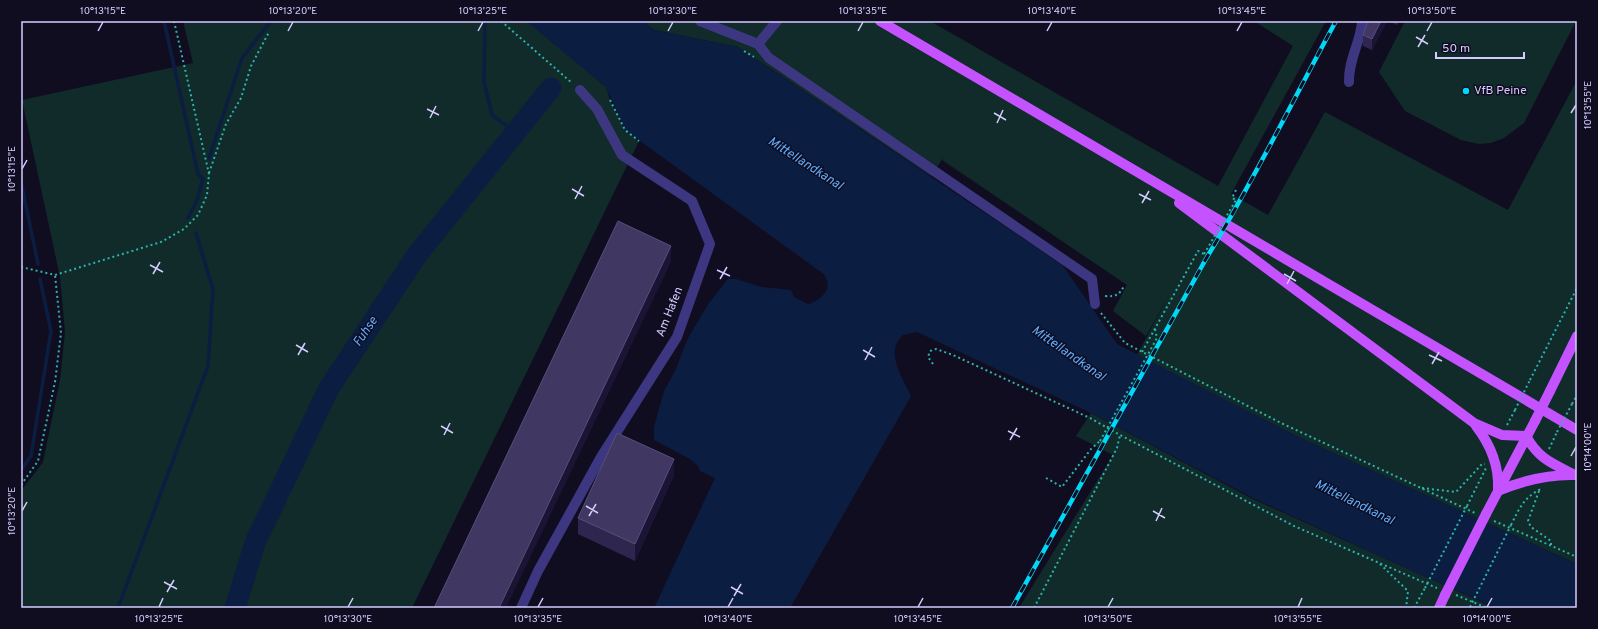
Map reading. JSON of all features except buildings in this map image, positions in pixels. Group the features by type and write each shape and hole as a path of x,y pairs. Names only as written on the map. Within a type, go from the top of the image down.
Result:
{"main road":[{"path":"880,21 1577,430"},
{"path":"1140,173 1474,423 1492,433 1526,436"},
{"path":"1439,608 1577,336"},
{"path":"1474,423 1484,438 1492,455 1497,471 1498,491"},
{"path":"1526,436 1533,448 1543,459 1576,476"},
{"path":"1498,491 1543,476 1576,476"}],"lane":[{"path":"700,21 758,44 769,58 1092,279 1095,300"},
{"path":"758,44 777,21"},
{"path":"1349,82 1348,72 1362,32 1362,21"},
{"name":"Am Hafen","path":"521,608 538,571 601,457 677,337 710,244 692,201 622,155 597,109 580,90"}],"path":[{"path":"174,21 209,174"},
{"path":"501,21 580,90"},
{"path":"21,267 55,275 161,242 184,229 198,215 207,195 209,174 226,124 241,98 251,66 269,32"},
{"path":"610,100 625,130 639,141"},
{"path":"1142,352 1198,251 1204,254 1236,200 1232,198 1236,190"},
{"path":"21,485 38,461 55,382 61,333 55,275"},
{"path":"1124,286 1119,294 1113,297 1095,300 1125,343 1281,423 1418,488 1577,557"},
{"path":"1515,410 1577,288"},
{"path":"1046,478 1062,487 1091,449 1100,441 1157,338 1154,328"},
{"path":"933,364 928,357 930,351 936,349 1090,418 1294,526 1447,593 1487,608"},
{"path":"1557,432 1577,395"},
{"path":"1034,608 1117,448 1120,435"},
{"path":"1418,488 1456,492 1482,464 1487,464"},
{"path":"1470,607 1523,501 1539,490 1543,489 1545,484 1543,476"},
{"path":"1539,490 1528,521 1531,527 1551,541 1551,546"},
{"path":"1414,608 1467,506"},
{"path":"1377,562 1408,591 1406,608"}],"green space":[{"path":"183,21 527,21 606,87 610,100 625,130 639,141 412,608 21,608 21,491 43,462 60,380 65,332 60,277 22,100 193,63"},
{"path":"643,21 930,21 1218,186 1293,46 1254,21 1326,21 1231,194 1268,215 1325,112 1508,210 1577,80 1577,564 1296,436 1137,355 1169,295 1146,336 1113,311 1127,285 942,160 945,155 931,176 738,47 654,30"},
{"name":"VfB Peine","path":"1405,21 1576,21 1524,123 1504,138 1491,143 1479,144 1461,140 1405,111 1379,72"},
{"path":"1091,413 1251,498 1495,608 1019,608 1113,455 1076,436"}],"water":[{"name":"Mittellandkanal","path":"526,21 643,21 654,30 738,47 1063,266 1117,344 1296,436 1577,564 1577,608 1497,608 1253,498 1091,413 917,332 903,335 895,349 896,365 911,396 790,608 654,608 715,478 700,471 698,466 690,459 654,440 654,427 664,391 675,371 688,338 709,303 728,279 736,279 761,287 791,290 794,297 808,304 816,301 823,295 828,287 828,282 821,272 625,130 606,87"}],"waterway":[{"path":"164,21 198,174 203,179 197,200 188,218"},
{"path":"209,158 242,58 271,21"},
{"path":"485,21 484,82 492,115 515,132"},
{"name":"Fuhse","path":"235,608 255,543 329,388 417,255 551,88"},
{"path":"21,182 38,264"},
{"path":"118,608 208,366 213,289 196,233"},
{"path":"21,470 31,456 51,331 40,279"}],"railway":[{"path":"1012,608 1207,257 1241,199 1336,21"}],"place":[{"name":"VfB Peine","path":"1466,91"}]}
